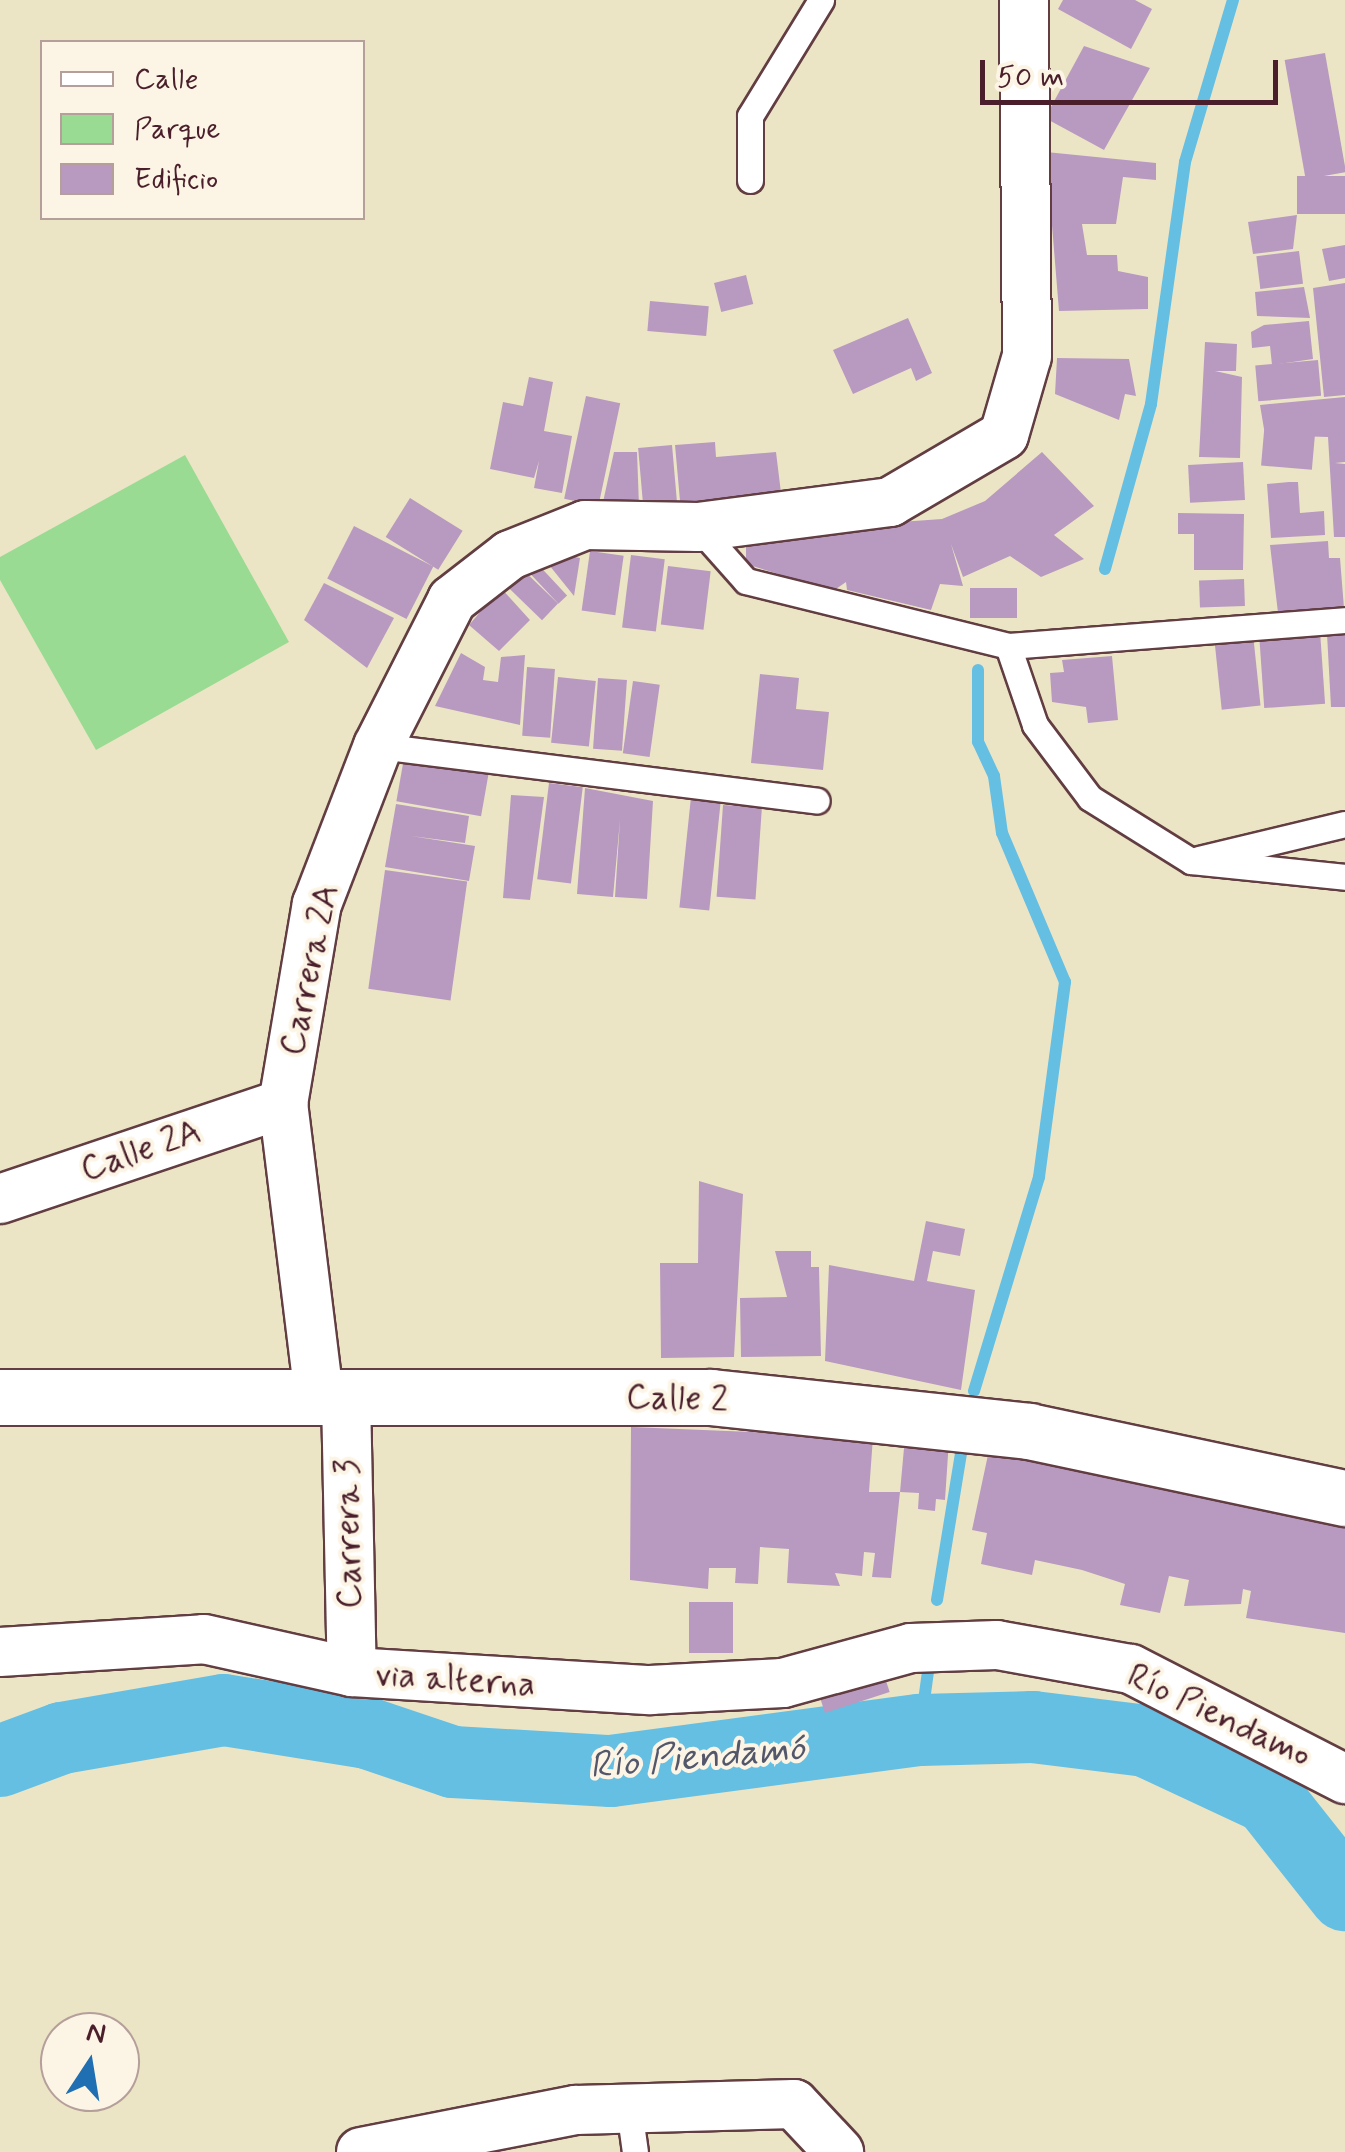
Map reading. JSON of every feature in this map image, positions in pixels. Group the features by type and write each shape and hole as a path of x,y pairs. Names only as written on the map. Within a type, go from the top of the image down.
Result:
{"street":[{"path":"698,526 890,502 1004,435 1028,337 1024,0"},
{"name":"Carrera 2A","path":"333,1396 282,1104 317,904 378,746 452,600 510,555 584,525 698,526"},
{"name":"Calle 2A","path":"0,1199 282,1104"},
{"name":"Carrera 3","path":"333,1396 352,1672"},
{"name":"Calle 2","path":"0,1397 711,1397 1028,1431 1345,1498"},
{"name":"via alterna","path":"0,1652 204,1640 352,1672 650,1690 783,1683 910,1648"},
{"name":"Río Piendamo","path":"910,1648 997,1645 1130,1668 1345,1779"},
{"path":"360,2152 576,2110 632,2130 794,2104 840,2152"}],"lane":[{"path":"750,180 750,116 821,0"},
{"path":"698,526 746,581 1008,646 1345,620"},
{"path":"1008,646 1035,725 1090,798 1191,861 1345,878"},
{"path":"378,746 817,801"},
{"path":"1191,861 1345,824"}],"green space":[{"path":"185,455 289,642 96,750 0,580 0,557"}],"building":[{"path":"1063,0 1135,0 1152,9 1131,49 1058,9"},
{"path":"1084,46 1150,68 1104,150 1045,118"},
{"path":"1325,53 1345,172 1306,179 1285,60"},
{"path":"1046,152 1156,163 1156,180 1123,177 1116,224 1082,224 1087,255 1117,255 1118,271 1148,277 1148,309 1059,311"},
{"path":"1297,176 1345,176 1345,214 1297,214"},
{"path":"1297,215 1293,249 1253,254 1248,222"},
{"path":"1345,245 1345,278 1329,281 1322,249"},
{"path":"1299,251 1303,284 1260,289 1256,256"},
{"path":"746,275 753,304 721,312 714,283"},
{"path":"1345,283 1345,395 1324,397 1313,288"},
{"path":"1304,287 1310,318 1257,316 1255,292"},
{"path":"650,301 709,306 706,336 647,331"},
{"path":"908,318 932,373 916,381 911,368 853,394 833,350"},
{"path":"1309,321 1313,359 1272,365 1270,346 1252,348 1251,332 1264,325"},
{"path":"1205,342 1237,344 1236,371 1215,371 1242,377 1240,458 1199,457"},
{"path":"1057,358 1129,359 1136,396 1125,394 1119,420 1055,394"},
{"path":"1318,360 1321,396 1258,401 1255,365"},
{"path":"529,377 553,382 544,431 572,436 562,493 534,488 539,461 534,478 490,469 503,402 523,406"},
{"path":"586,396 620,403 598,506 564,499"},
{"path":"1345,397 1345,462 1335,463 1345,464 1345,537 1334,537 1328,437 1265,435 1260,405"},
{"path":"1264,430 1315,434 1312,470 1261,465"},
{"path":"715,442 716,457 776,452 782,501 681,512 675,445"},
{"path":"672,445 678,513 644,516 638,448"},
{"path":"614,452 637,452 639,506 603,502"},
{"path":"1042,452 1094,506 1054,535 1084,559 1041,577 1010,556 963,577 951,544 963,586 940,584 931,610 847,590 846,582 833,591 746,564 746,533 942,519 985,501"},
{"path":"1243,462 1245,500 1190,503 1188,465"},
{"path":"1298,482 1300,513 1324,511 1325,535 1271,538 1267,484"},
{"path":"410,498 463,531 438,570 386,537"},
{"path":"1178,513 1244,514 1243,570 1194,570 1194,534 1178,534"},
{"path":"354,526 433,566 407,619 327,579"},
{"path":"1328,541 1329,558 1340,558 1344,608 1278,613 1270,545"},
{"path":"537,550 580,558 574,596"},
{"path":"590,551 624,556 615,615 582,610"},
{"path":"631,555 665,559 656,632 622,627"},
{"path":"533,559 567,596 558,604 524,567"},
{"path":"517,564 558,604 542,620 501,581"},
{"path":"668,566 711,571 703,630 661,625"},
{"path":"1244,579 1245,606 1200,608 1199,581"},
{"path":"324,583 394,618 367,668 304,620"},
{"path":"501,588 530,620 499,651 469,625"},
{"path":"970,588 1017,588 1017,618 970,618"},
{"path":"1320,631 1325,704 1264,708 1259,635"},
{"path":"1345,633 1345,707 1331,707 1327,634"},
{"path":"1253,634 1261,706 1222,710 1214,638"},
{"path":"461,653 485,667 483,680 498,682 501,657 525,655 520,725 435,706"},
{"path":"1112,656 1118,720 1088,723 1086,707 1052,702 1050,673 1064,672 1062,660"},
{"path":"527,667 555,669 550,738 522,736"},
{"path":"760,674 799,678 796,709 829,712 823,770 751,763"},
{"path":"558,677 596,681 589,747 551,743"},
{"path":"598,678 627,680 622,751 593,749"},
{"path":"633,681 660,685 650,757 623,753"},
{"path":"404,758 489,773 481,816 396,801"},
{"path":"549,783 583,787 571,883 537,879"},
{"path":"585,788 653,801 647,899 615,897 620,820 613,897 577,894"},
{"path":"511,795 544,797 530,900 503,898"},
{"path":"691,797 721,800 709,911 679,907"},
{"path":"396,804 469,816 465,843 411,836 475,846 469,881 385,867"},
{"path":"723,805 762,808 755,899 717,897"},
{"path":"385,870 467,882 450,1000 368,989"},
{"path":"699,1181 743,1194 734,1357 661,1358 660,1263 698,1263"},
{"path":"926,1221 965,1229 960,1256 933,1251 927,1281 975,1290 961,1390 825,1361 829,1265 914,1281"},
{"path":"775,1251 811,1251 811,1267 819,1267 821,1356 741,1357 740,1298 787,1297"},
{"path":"631,1427 873,1437 869,1492 900,1492 891,1578 872,1577 875,1553 864,1552 862,1576 835,1573 840,1586 787,1583 789,1549 760,1547 758,1584 735,1583 736,1568 709,1568 708,1589 630,1580"},
{"path":"905,1437 949,1440 945,1500 936,1499 935,1511 918,1509 919,1493 900,1492"},
{"path":"989,1450 1345,1517 1345,1633 1246,1618 1251,1591 1243,1589 1241,1604 1184,1606 1189,1580 1169,1576 1160,1613 1120,1605 1125,1584 1082,1570 1035,1560 1032,1575 981,1564 987,1533 972,1530"},
{"path":"689,1602 733,1602 733,1653 689,1653"},
{"path":"877,1653 890,1692 825,1713 812,1674"}],"waterway":[{"path":"1105,569 1151,404 1185,162 1233,0"},
{"path":"974,1391 1039,1177 1065,982 1002,833 994,776 978,742 978,670"},
{"path":"937,1600 962,1448"},
{"path":"920,1730 929,1664"},
{"name":"Río Piendamó","path":"0,1761 62,1738 224,1710 367,1733 453,1762 611,1771 920,1730 1033,1727 1146,1741 1268,1798 1345,1895"}]}
